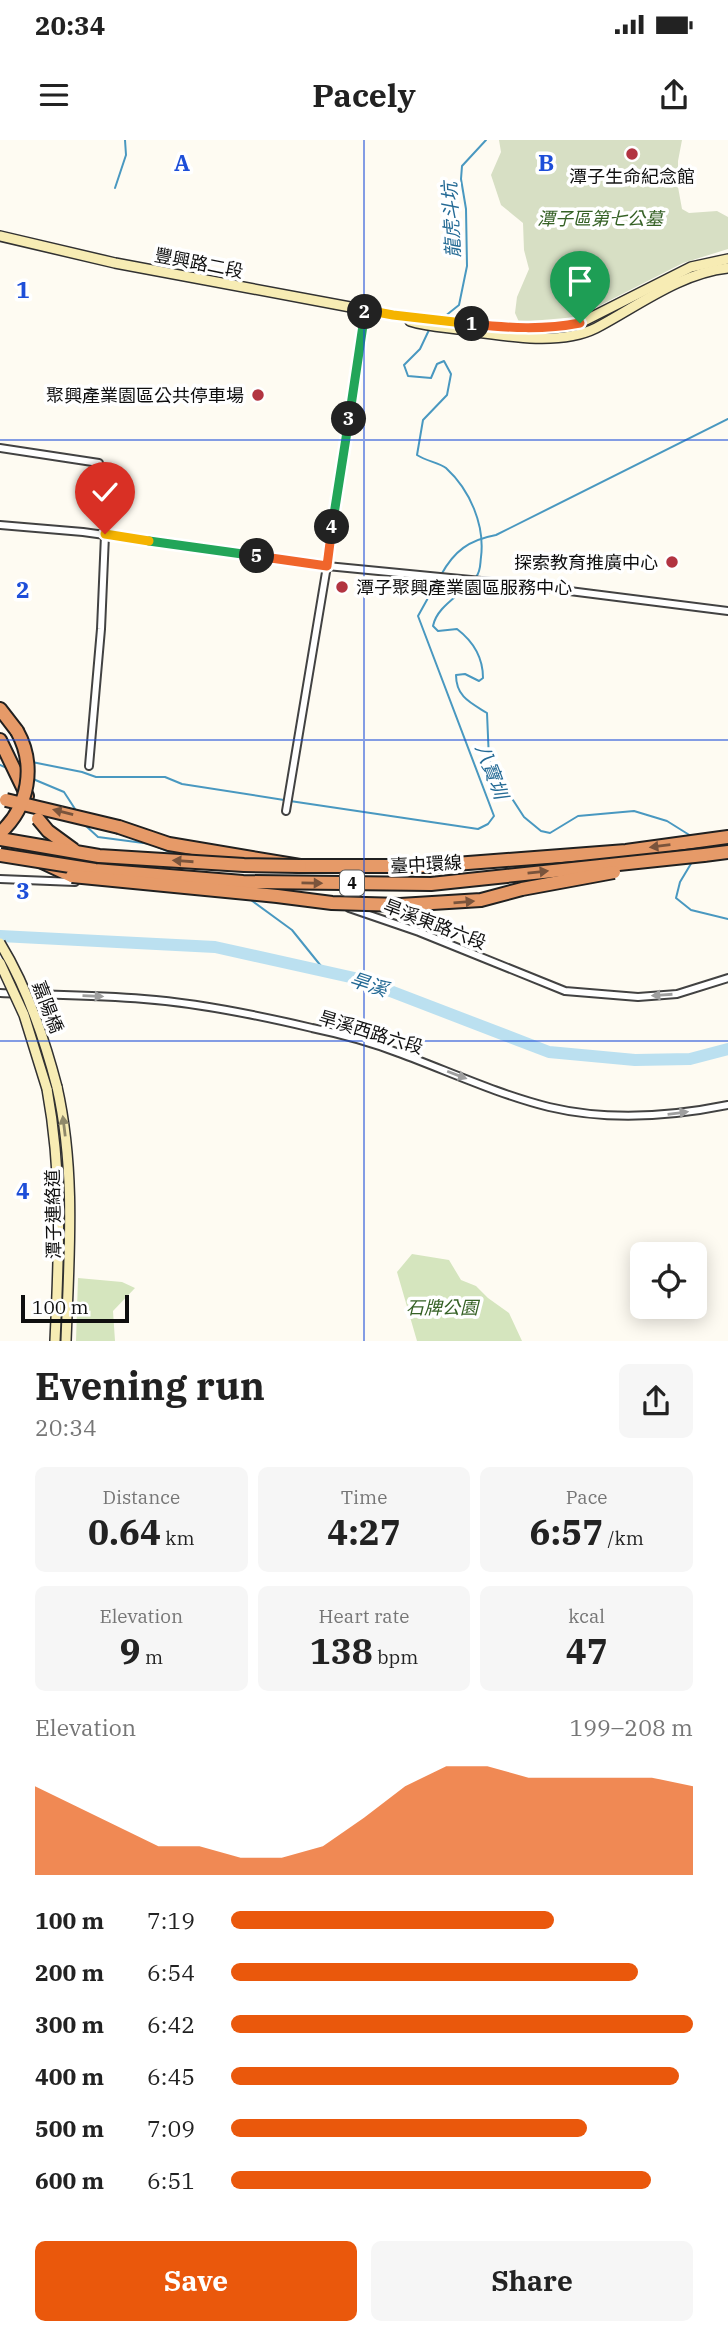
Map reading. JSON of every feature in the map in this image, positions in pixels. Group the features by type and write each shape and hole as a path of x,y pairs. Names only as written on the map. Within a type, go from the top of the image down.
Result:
{"highway":[{"path":"0,709 17,732 27,755 26,788 19,807 0,837 72,876 332,904 431,905 481,900 522,889 704,855"},
{"path":"0,740 38,819 48,831 72,849 176,886"},
{"path":"0,799 63,812 169,844 300,866"},
{"name":"臺中環線","path":"0,837 99,856 300,866 429,866 626,850 728,837"},
{"name":"臺中環線","path":"0,855 95,870 243,882 431,884 728,852"}],"street":[{"name":"豐興路二段","path":"0,236 114,262 516,337 554,337 583,333 696,275 728,268"},
{"name":"豐興路二段","path":"438,323 534,329 580,323 691,267 728,259"},
{"path":"286,811 366,310"},
{"path":"0,448 99,463"},
{"path":"0,525 105,534 327,566 522,585 728,611"},
{"path":"89,766 102,629 105,534"},
{"name":"旱溪東路六段","path":"0,879 218,886 299,897 346,907 419,932 565,991 638,997 677,994 728,978"},
{"name":"嘉陽橋","path":"0,943 15,969 37,1020 57,1087"},
{"name":"嘉陽橋","path":"0,963 24,1015 47,1089"},
{"name":"旱溪西路六段","path":"0,993 146,999 311,1027 395,1051 519,1099 551,1108 630,1117 674,1114 728,1105"},
{"name":"潭子連絡道","path":"57,1087 64,1121 70,1187 66,1341"},
{"name":"潭子連絡道","path":"47,1089 56,1140 59,1189 55,1341"}],"green space":[{"name":"潭子區第七公墓","path":"499,140 682,140 678,161 678,187 682,209 689,213 717,211 728,217 728,249 683,263 577,317 519,322 515,313 517,297 529,269 524,250 523,223 501,205 491,175 501,152"},
{"name":"石牌公園","path":"412,1254 449,1260 461,1280 476,1286 509,1313 522,1341 417,1341 397,1272"},
{"path":"78,1278 122,1282 135,1288 113,1311 115,1341 76,1341"}],"waterway":[{"path":"115,188 126,155 125,140"},
{"name":"龍虎斗坑","path":"444,317 459,305 467,266 462,166 486,140"},
{"name":"龍虎斗坑","path":"429,330 420,349 404,365 408,376 431,378 437,364 444,361 451,374 447,395 423,420 417,455 446,468 469,497 481,533 480,565 476,577"},
{"name":"八寶圳","path":"441,575 451,559 470,544 496,535 728,419"},
{"name":"八寶圳","path":"290,801 478,829 488,824 494,816 418,616 438,580"},
{"name":"龍虎斗坑","path":"472,581 444,607 433,626 438,631 457,629 476,650 483,678 479,681 465,674 456,675 457,683 462,694 487,713 489,760 524,817 541,831 550,833 578,816 634,811 667,821 691,836"},
{"name":"八寶圳","path":"32,762 96,777 165,777 182,784 284,800"},
{"path":"0,765 9,769"},
{"path":"33,779 64,792 77,812"},
{"path":"86,826 98,837 151,844 174,854"},
{"name":"龍虎斗坑","path":"692,862 680,882 676,898 691,910 728,919"},
{"path":"251,900 292,930 325,971"},
{"name":"旱溪","path":"0,936 215,947 359,979 549,1052 635,1060 690,1059 728,1049"}],"place":[{"name":"潭子生命紀念館","path":"632,154"},
{"name":"聚興產業園區公共停車場","path":"258,395"},
{"name":"探索教育推廣中心","path":"672,562"},
{"name":"潭子聚興產業園區服務中心","path":"342,587"}],"route":[{"path":"105,534 327,566 366,310 500,327 534,329 580,323"}]}
